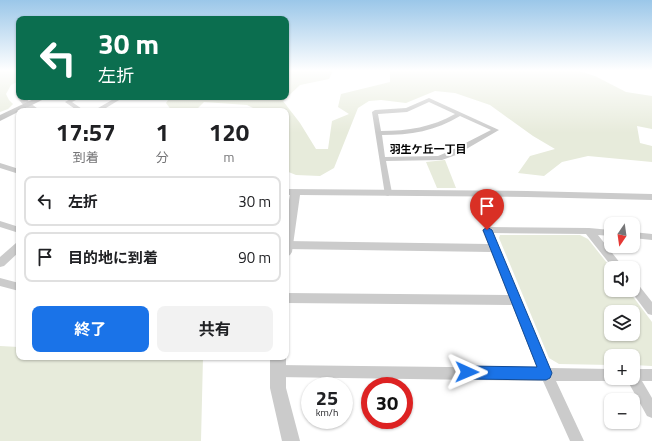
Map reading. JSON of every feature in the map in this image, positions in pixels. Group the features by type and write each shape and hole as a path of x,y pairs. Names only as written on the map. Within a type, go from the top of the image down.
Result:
{"main road":[{"path":"21,108 38,100"},
{"path":"0,118 16,110"}],"street":[{"path":"23,100 32,108"},
{"path":"72,100 68,102 77,108"},
{"path":"101,108 116,100"},
{"path":"382,159 439,158 453,153 496,130 429,100 407,110 375,112 379,133 382,159 388,193"},
{"path":"379,133 425,130 446,123 460,114"},
{"path":"0,165 16,171"},
{"path":"289,214 291,192 652,197"},
{"path":"0,224 16,229"},
{"path":"577,441 546,373 487,230 604,232"},
{"path":"589,231 613,261"},
{"path":"640,236 652,237"},
{"path":"289,248 495,248"},
{"path":"0,263 16,249"},
{"path":"0,282 16,286"},
{"path":"640,295 652,310"},
{"path":"289,298 515,300"},
{"path":"292,441 278,388 277,364 604,375"},
{"path":"640,376 652,375"},
{"path":"637,385 652,411"}],"green space":[{"path":"0,92 7,92 6,94 13,104 8,109 0,112"},
{"path":"351,92 434,92 406,103 381,100 369,101 358,108 334,168 320,176 296,175 289,172 289,109 300,123 316,149 328,149 332,121 349,114 338,107 341,94"},
{"path":"441,92 625,92 652,96 652,129 637,126 640,143 652,146 652,162 588,156 562,162 544,176 518,173 530,156 555,149 533,136 490,105 455,93"},
{"path":"168,100 284,100 283,101 288,108 253,108 247,105 204,102 198,108 170,108 166,103"},
{"path":"445,160 456,188 437,188 426,162"},
{"path":"500,235 580,235 588,239 605,261 604,261 604,297 633,297 639,305 604,305 604,341 640,341 640,306 652,322 652,366 640,365 640,349 604,349 604,365 559,364 549,358 499,238"},
{"path":"0,346 16,347 16,360 203,360 201,441 0,441"}],"district":[{"name":"羽生ケ丘一丁目","path":"428,149"}],"route":[{"path":"467,372 546,373 487,230"}]}
